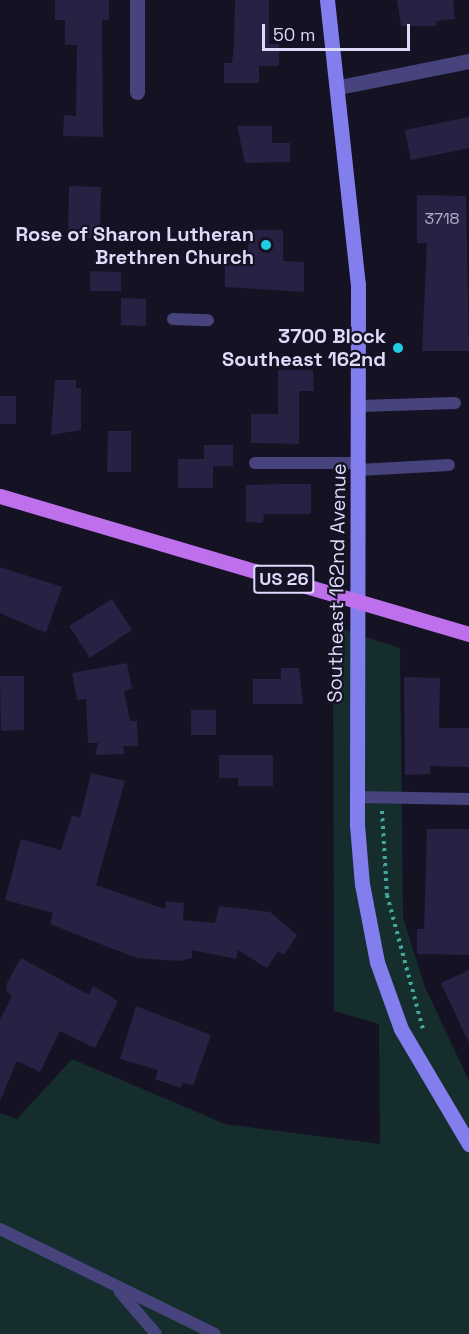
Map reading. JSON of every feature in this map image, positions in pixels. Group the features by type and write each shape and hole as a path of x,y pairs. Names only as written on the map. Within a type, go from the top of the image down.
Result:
{"main road":[{"name":"Southeast 162nd Avenue","path":"327,0 339,87 357,269 359,406 357,797 362,884 384,983 422,1073 469,1144"},
{"name":"US 26","path":"0,496 469,634"}],"street":[{"path":"137,0 137,92"},
{"path":"339,87 469,61"}],"lane":[{"path":"173,319 208,320"},
{"path":"359,406 455,403"},
{"path":"255,463 359,466 449,465"},
{"path":"357,797 469,799"},
{"path":"0,1229 215,1334"},
{"path":"115,1286 156,1334"}],"path":[{"path":"381,798 387,895 406,981 427,1036"}],"green space":[{"path":"333,626 400,648 403,918 425,987 469,1081 469,1334 0,1334 0,1113 17,1119 72,1059 225,1124 380,1144 379,1024 334,1011"}],"building":[{"path":"55,0 109,0 109,20 102,20 103,137 63,136 64,115 76,116 77,45 65,45 65,20 55,20"},
{"path":"235,0 269,0 269,44 279,44 279,66 259,66 259,83 224,83 224,63 232,63"},
{"path":"397,0 453,0 455,19 436,21 437,26 401,26"},
{"path":"469,117 469,148 411,160 405,130"},
{"path":"237,126 272,126 272,143 290,143 290,162 245,163"},
{"path":"69,186 101,187 100,238 68,238"},
{"path":"417,195 466,196 469,351 422,351 427,243 417,243"},
{"name":"Rose of Sharon Lutheran Brethren Church","path":"248,230 283,230 283,261 304,262 304,292 225,287 225,265 248,265"},
{"path":"90,271 121,272 121,291 90,291"},
{"path":"121,298 146,299 146,326 121,325"},
{"path":"278,370 313,370 314,391 299,391 299,444 251,443 251,414 278,414"},
{"path":"55,380 76,380 76,388 81,388 81,430 51,435"},
{"path":"0,396 16,396 16,424 0,424"},
{"path":"108,431 131,431 131,472 107,472"},
{"path":"204,445 233,445 233,466 213,466 213,488 178,488 178,459 204,459"},
{"path":"311,484 311,514 264,514 263,523 246,522 246,485"},
{"path":"0,567 62,587 46,633 0,613"},
{"path":"112,599 132,630 90,658 69,626"},
{"path":"127,663 132,689 124,691 130,721 137,721 138,746 123,746 124,754 95,755 98,743 88,743 86,699 77,700 72,673"},
{"path":"281,668 299,668 303,704 253,704 253,679 281,679"},
{"path":"0,676 24,676 24,730 1,731"},
{"path":"404,677 440,678 439,728 469,728 469,767 430,766 430,774 405,775"},
{"path":"191,710 216,710 216,735 191,735"},
{"path":"219,755 273,755 273,786 238,786 238,778 219,778"},
{"path":"91,773 125,781 96,885 165,909 166,901 184,903 183,920 215,923 219,906 270,912 297,935 284,955 278,951 267,968 238,950 236,959 192,950 192,958 180,961 136,958 50,924 53,913 5,900 21,839 61,850 72,815 80,818"},
{"path":"427,829 469,829 469,955 417,954 417,929 424,929"},
{"path":"21,958 89,995 93,986 118,1001 95,1048 60,1031 40,1072 17,1061 0,1101 0,1020 12,996 6,992 7,983"},
{"path":"469,970 469,1043 441,983"},
{"path":"136,1006 211,1035 193,1086 183,1082 181,1088 155,1079 158,1070 120,1059"}],"place":[{"name":"Rose of Sharon Lutheran Brethren Church","path":"266,245"},
{"name":"3700 Block Southeast 162nd","path":"398,348"}]}
